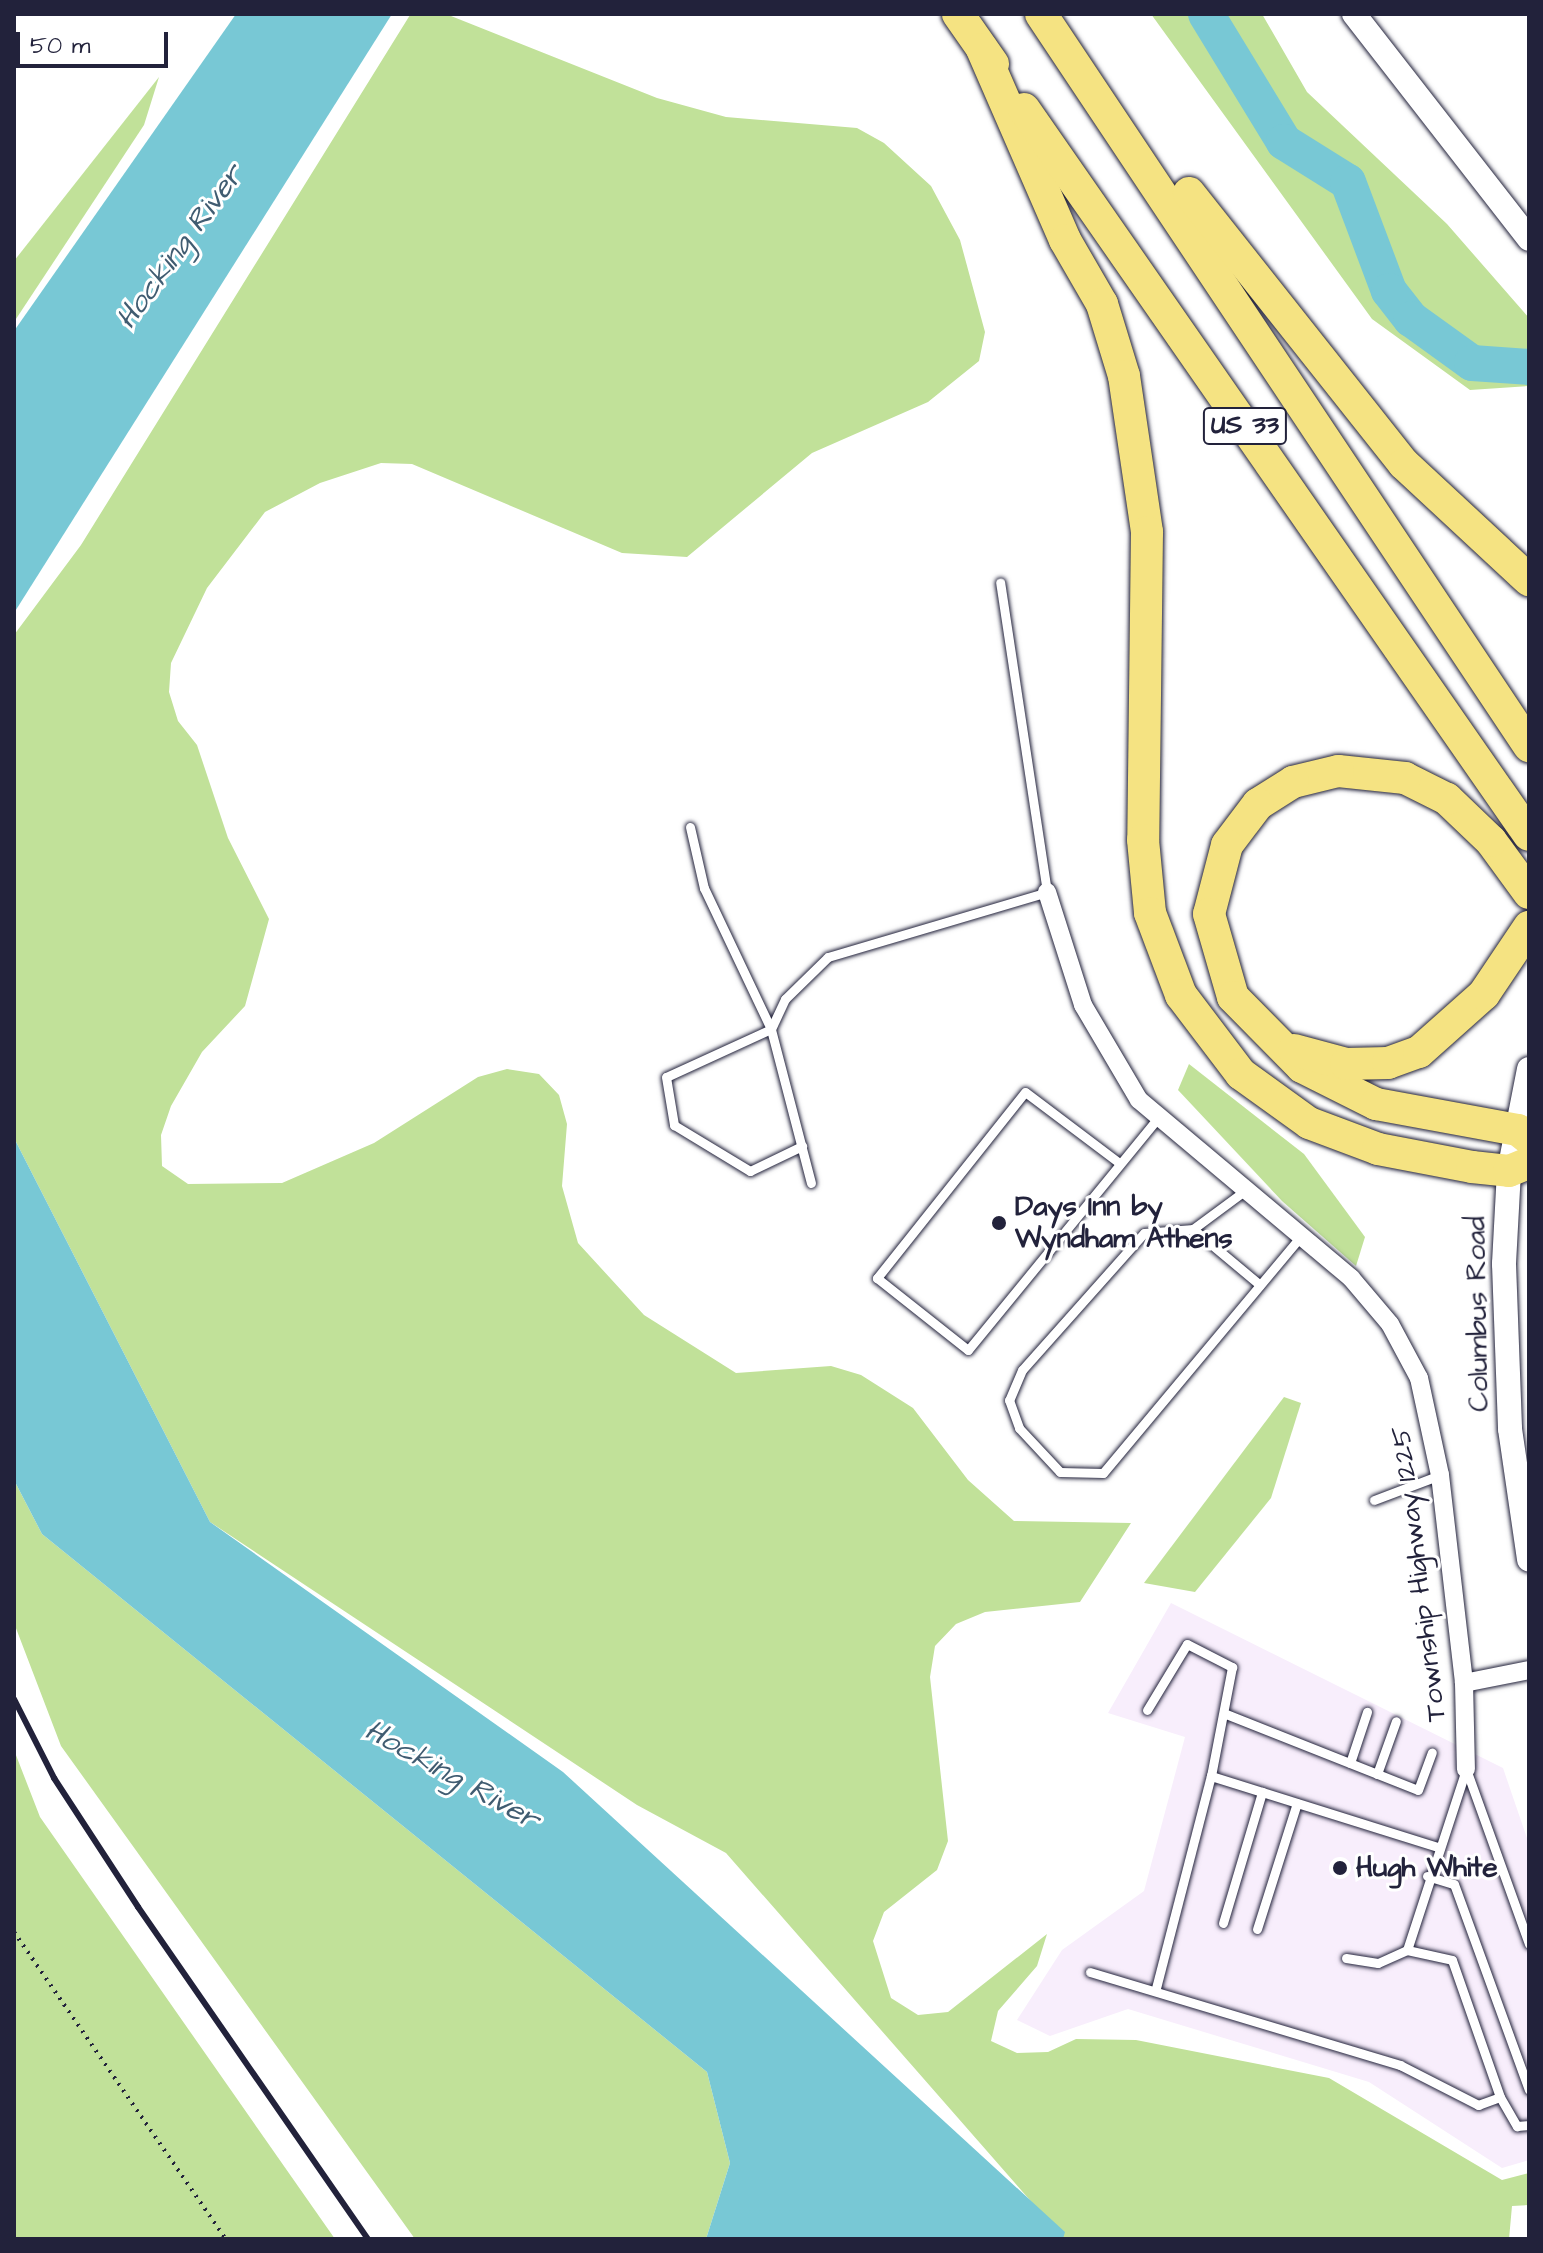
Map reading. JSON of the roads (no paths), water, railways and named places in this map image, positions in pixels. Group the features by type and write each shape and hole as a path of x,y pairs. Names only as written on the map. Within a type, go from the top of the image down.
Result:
{"highway":[{"name":"US 33","path":"958,14 1529,835"},
{"name":"US 33","path":"1041,14 1529,746"},
{"path":"982,49 1065,240 1102,304 1133,418 1147,532 1143,840 1150,913 1170,974 1220,1052 1309,1123 1378,1149 1519,1167"},
{"path":"1088,81 1139,129 1404,464 1529,580"},
{"path":"1523,1135 1353,1096 1263,1034 1223,978 1209,914 1227,845 1258,804 1314,775 1384,773 1447,799 1491,841 1529,893"},
{"path":"1263,1034 1346,1064 1388,1063 1419,1052 1484,994 1529,927"}],"main road":[{"path":"1354,14 1529,239"},
{"name":"Columbus Road","path":"1529,1069 1504,1341 1529,1560"}],"street":[{"name":"Township Highway 1225","path":"1047,892 1083,1005 1106,1052 1156,1120 1351,1278 1390,1324 1419,1378 1440,1475 1464,1683 1466,1769"},
{"path":"1464,1683 1529,1670"}],"lane":[{"path":"802,1146 750,1171 674,1125 666,1077 771,1029 785,999 828,957 955,925 1047,892 1000,583"},
{"path":"690,827 704,888 771,1029 811,1183"},
{"path":"1118,1162 1025,1092 877,1278 968,1350 1118,1162 1156,1120"},
{"path":"1243,1192 1193,1229 1144,1233 1022,1370 1009,1400 1019,1428 1060,1472 1103,1473 1300,1237"},
{"path":"1193,1229 1260,1285"},
{"path":"1374,1500 1440,1475"},
{"path":"1147,1710 1187,1644 1232,1667 1226,1714 1156,1988"},
{"path":"1350,1763 1367,1712"},
{"path":"1226,1714 1418,1790 1432,1752"},
{"path":"1377,1774 1396,1721"},
{"path":"1407,1950 1427,1876 1466,1769"},
{"path":"1466,1769 1529,1944"},
{"path":"1211,1776 1438,1847"},
{"path":"1223,1923 1262,1792"},
{"path":"1257,1929 1297,1803"},
{"path":"1427,1876 1454,1884 1529,2090"},
{"path":"1346,1958 1378,1963 1407,1950 1452,1960 1500,2097 1517,2126 1529,2125"},
{"path":"1090,1972 1156,1988 1400,2065 1478,2105 1500,2097"}],"water":[{"name":"Hocking River","path":"236,14 392,14 14,613 14,331"},
{"name":"Hocking River","path":"14,1138 210,1522 563,1772 1065,2232 1063,2239 706,2239 730,2163 707,2072 42,1534 14,1480"}],"waterway":[{"path":"1206,14 1284,142 1348,182 1389,291 1411,319 1472,363 1529,367"}],"railway":[{"path":"14,1699 54,1778 138,1907 368,2239"}],"place":[{"name":"Days Inn by Wyndham Athens","path":"999,1223"},
{"name":"Hugh White","path":"1340,1868"}]}
